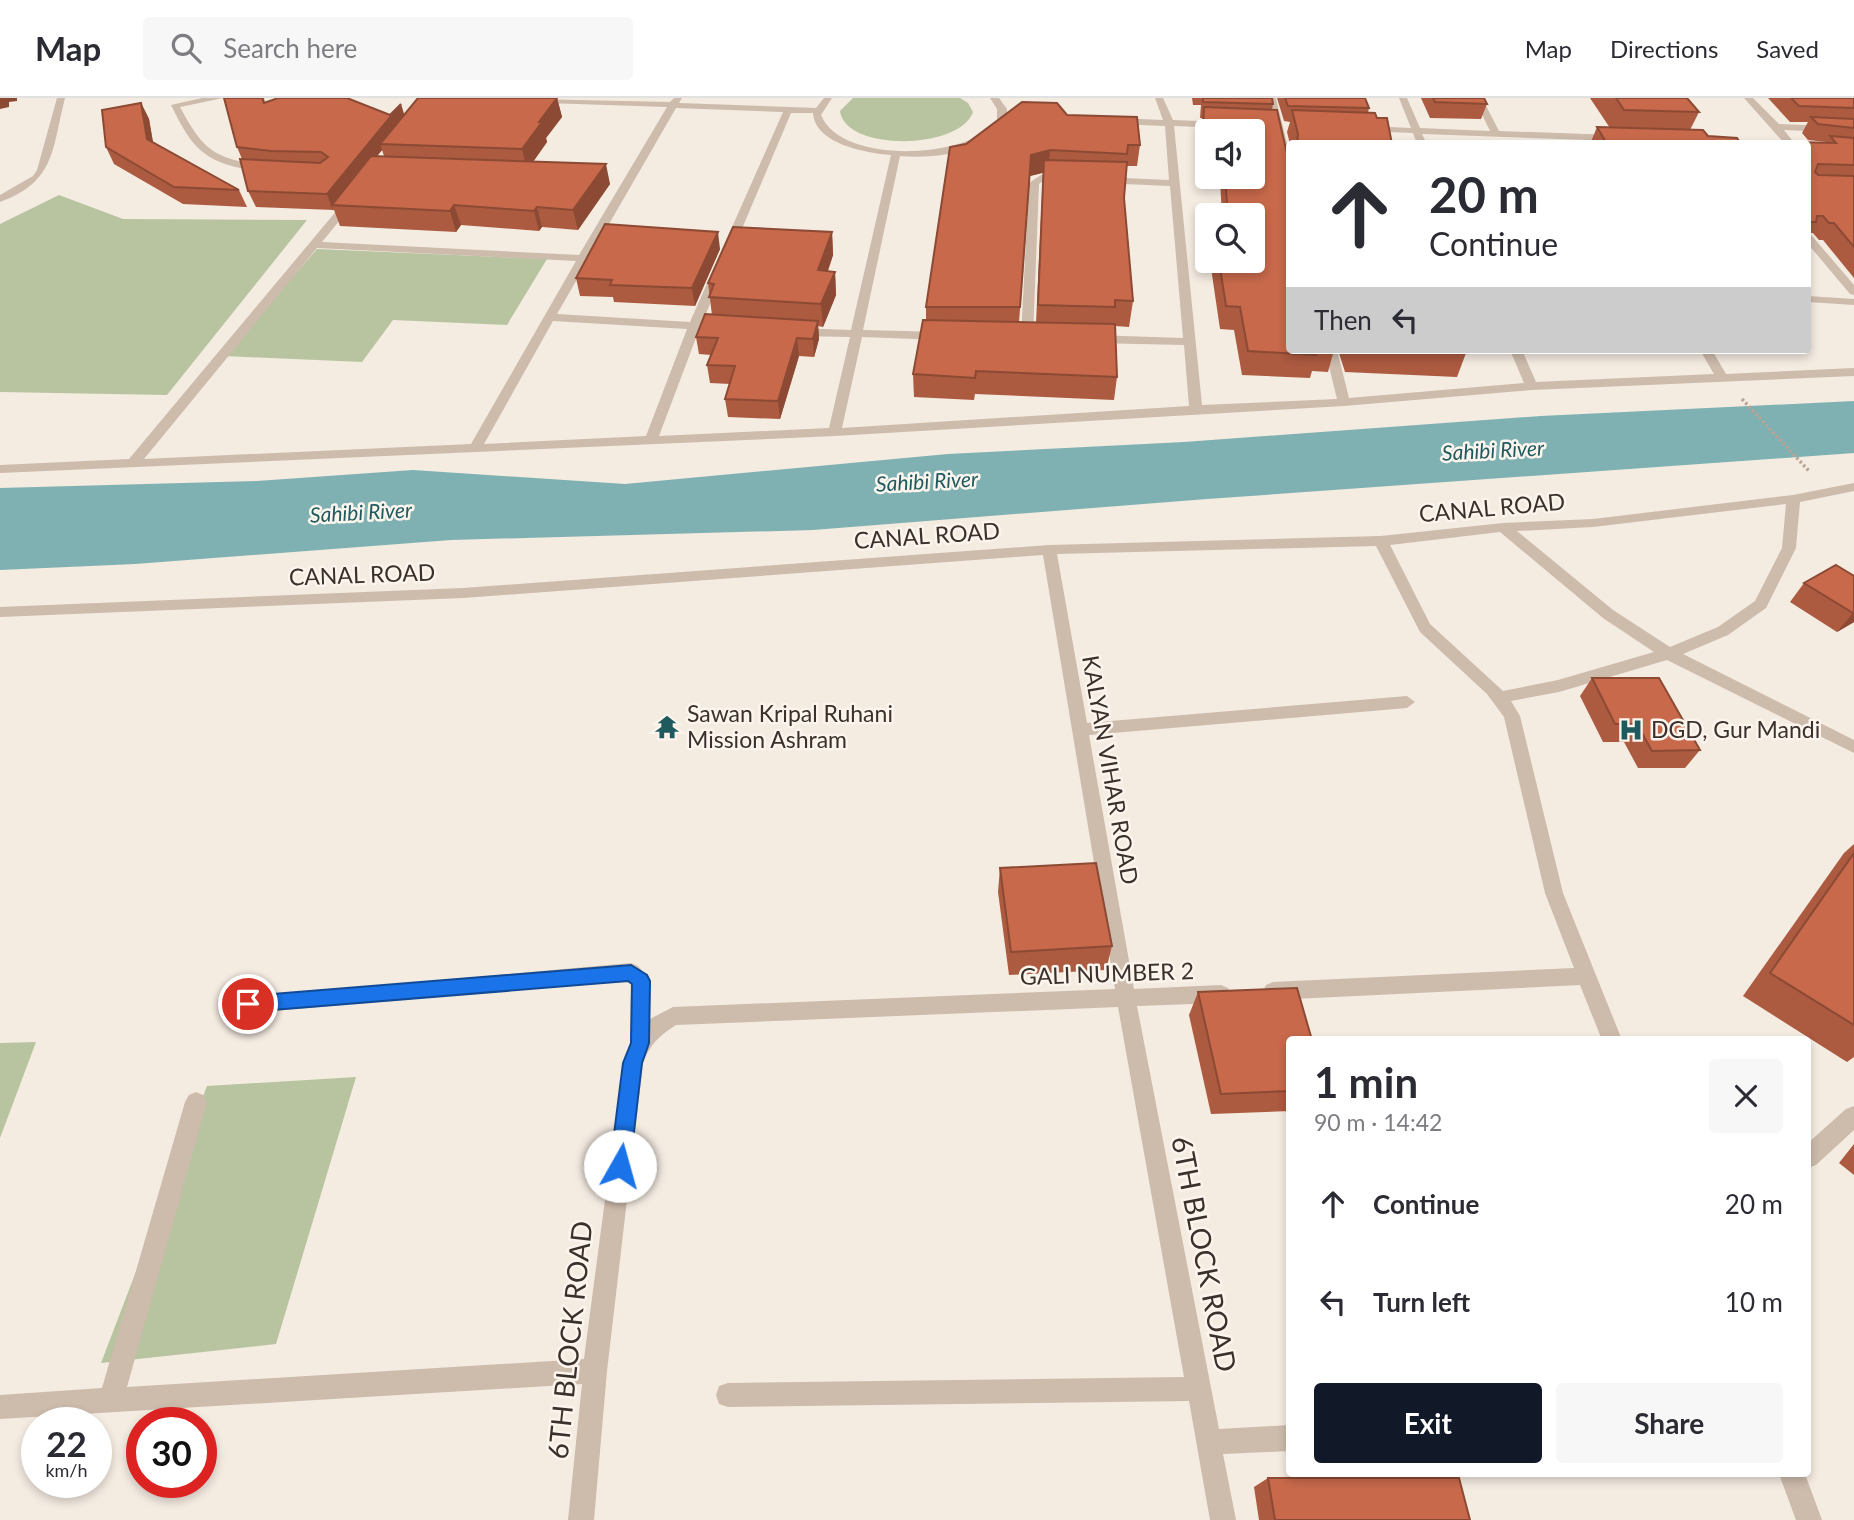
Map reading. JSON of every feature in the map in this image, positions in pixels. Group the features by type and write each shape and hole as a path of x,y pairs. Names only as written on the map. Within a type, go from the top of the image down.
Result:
{"street":[{"path":"0,199 36,178 42,170 61,98"},
{"path":"219,98 175,105 198,147 216,159 275,172"},
{"path":"485,98 675,102 817,111"},
{"path":"742,108 753,98"},
{"path":"817,111 828,98"},
{"path":"817,111 822,128 838,140 864,149 896,153 938,152 968,145 990,135 1002,122 1002,109 994,98"},
{"path":"1159,98 1169,123 1196,409"},
{"path":"1272,98 1286,163"},
{"path":"1403,98 1420,140"},
{"path":"1478,98 1496,134"},
{"path":"1748,98 1787,140"},
{"path":"475,448 551,317 626,179 675,102"},
{"path":"651,440 695,327 788,110"},
{"path":"1002,117 1016,117"},
{"path":"1100,120 1195,124"},
{"path":"1265,126 1291,127"},
{"path":"1776,127 1854,130"},
{"path":"1361,129 1496,134 1568,140 1630,139"},
{"path":"835,432 896,153"},
{"path":"1040,337 1020,337 1034,183 1041,178 1073,178"},
{"path":"613,179 626,179"},
{"path":"1086,179 1175,183"},
{"path":"133,463 358,192"},
{"path":"1811,241 1854,292"},
{"path":"315,245 584,258"},
{"path":"1811,299 1854,302"},
{"path":"551,317 735,329"},
{"path":"775,331 961,336"},
{"path":"1081,339 1191,342"},
{"path":"1332,354 1344,402"},
{"path":"1518,354 1532,386"},
{"path":"1708,354 1721,376"},
{"path":"0,469 835,432 1344,402 1532,386 1854,372"},
{"name":"CANAL ROAD","path":"0,612 463,593 1049,550 1381,541 1503,527 1593,523 1793,499 1854,487"},
{"path":"1501,696 1559,686 1668,654 1723,631 1761,604 1789,548 1793,499"},
{"path":"1503,527 1608,614 1668,654 1854,747"},
{"path":"1381,541 1425,627 1457,659 1501,696 1512,716 1554,893 1610,1036"},
{"name":"KALYAN VIHAR ROAD","path":"1049,550 1126,998"},
{"path":"1080,730 1407,702"},
{"name":"6TH BLOCK ROAD","path":"248,1004 631,972 641,981 640,1043 633,1063 595,1371 581,1520"},
{"name":"GALI NUMBER 2","path":"640,1043 654,1028 673,1016 1585,976"},
{"name":"6TH BLOCK ROAD","path":"1126,998 1223,1520"},
{"path":"111,1401 196,1102"},
{"path":"1811,1154 1854,1116"},
{"path":"0,1407 595,1371"},
{"path":"728,1395 1199,1389"},
{"path":"1209,1442 1286,1438"},
{"path":"1793,1477 1809,1520"}],"path":[{"path":"1735,392 1798,460"}],"green space":[{"path":"853,98 960,98 968,103 973,112 964,125 947,134 903,141 881,139 861,134 847,124 840,111"},
{"path":"59,195 123,219 307,220 167,395 0,392 0,224"},
{"path":"317,249 547,259 507,325 393,320 362,362 224,356"},
{"path":"36,1042 0,1138 0,1043"},
{"path":"356,1077 276,1344 101,1363 207,1086"}],"water":[{"name":"Sahibi River","path":"1854,401 1854,453 813,530 451,540 135,564 0,570 0,488 257,481 413,470 625,484 948,454 1184,442 1541,416"}],"building":[{"path":"224,98 262,98 264,103 278,98 347,98 390,115 401,104 327,194 248,191 240,159 320,163 328,157 321,152 237,147"},
{"path":"418,98 557,98 522,149 380,144"},
{"path":"1203,98 1272,98 1273,104 1203,102"},
{"path":"1285,98 1365,98 1369,108 1288,106"},
{"path":"1433,98 1484,98 1487,104 1435,102"},
{"path":"1616,98 1687,98 1699,112 1624,110"},
{"path":"1791,98 1854,98 1854,108 1799,106"},
{"path":"1022,102 1057,103 1067,115 1137,117 1140,145 1128,145 1127,154 1050,150 1031,155 1020,307 926,307 950,147 966,144"},
{"path":"141,103 147,139 239,190 174,187 106,147 102,110"},
{"path":"1204,107 1277,110 1286,149 1286,353 1248,351 1240,307 1226,306 1221,273 1265,273 1265,203 1227,203 1226,189 1265,189 1265,119 1203,119"},
{"path":"1292,110 1375,113 1377,118 1387,118 1391,140 1297,140"},
{"path":"1811,117 1854,119 1854,128 1818,124"},
{"path":"1597,127 1703,130 1708,136 1738,140 1605,140"},
{"path":"1830,136 1854,138 1854,165 1818,164 1815,172 1818,175 1854,176 1854,247 1834,223 1829,223 1823,216 1817,216 1816,222 1811,222 1811,142 1836,143"},
{"path":"371,156 606,164 573,210 537,207 534,211 454,205 450,211 332,205"},
{"path":"1044,160 1127,162 1124,198 1133,301 1115,300 1115,307 1038,305"},
{"path":"605,224 718,232 692,288 610,285 612,280 576,278"},
{"path":"733,227 832,232 818,270 835,272 821,304 709,297 714,284 708,283"},
{"path":"705,314 818,321 813,339 797,338 778,401 725,399 735,366 707,365 718,338 696,337"},
{"path":"923,320 1115,324 1117,377 976,371 975,378 913,374"},
{"path":"1836,565 1854,576 1854,613 1804,583"},
{"path":"1592,678 1659,678 1700,750 1652,751 1637,724 1615,724"},
{"path":"1854,853 1854,1025 1770,973"},
{"path":"1096,863 1112,946 1011,952 1000,868"},
{"path":"1297,988 1311,1036 1286,1036 1286,1091 1221,1094 1198,992"},
{"path":"1268,1478 1459,1478 1470,1520 1275,1520"}],"place":[{"name":"Sawan Kripal Ruhani Mission Ashram","path":"667,727"},
{"name":"DGD, Gur Mandi","path":"1631,730"}],"route":[{"path":"248,1004 631,972 641,981 640,1043 633,1063 620,1166"}]}
